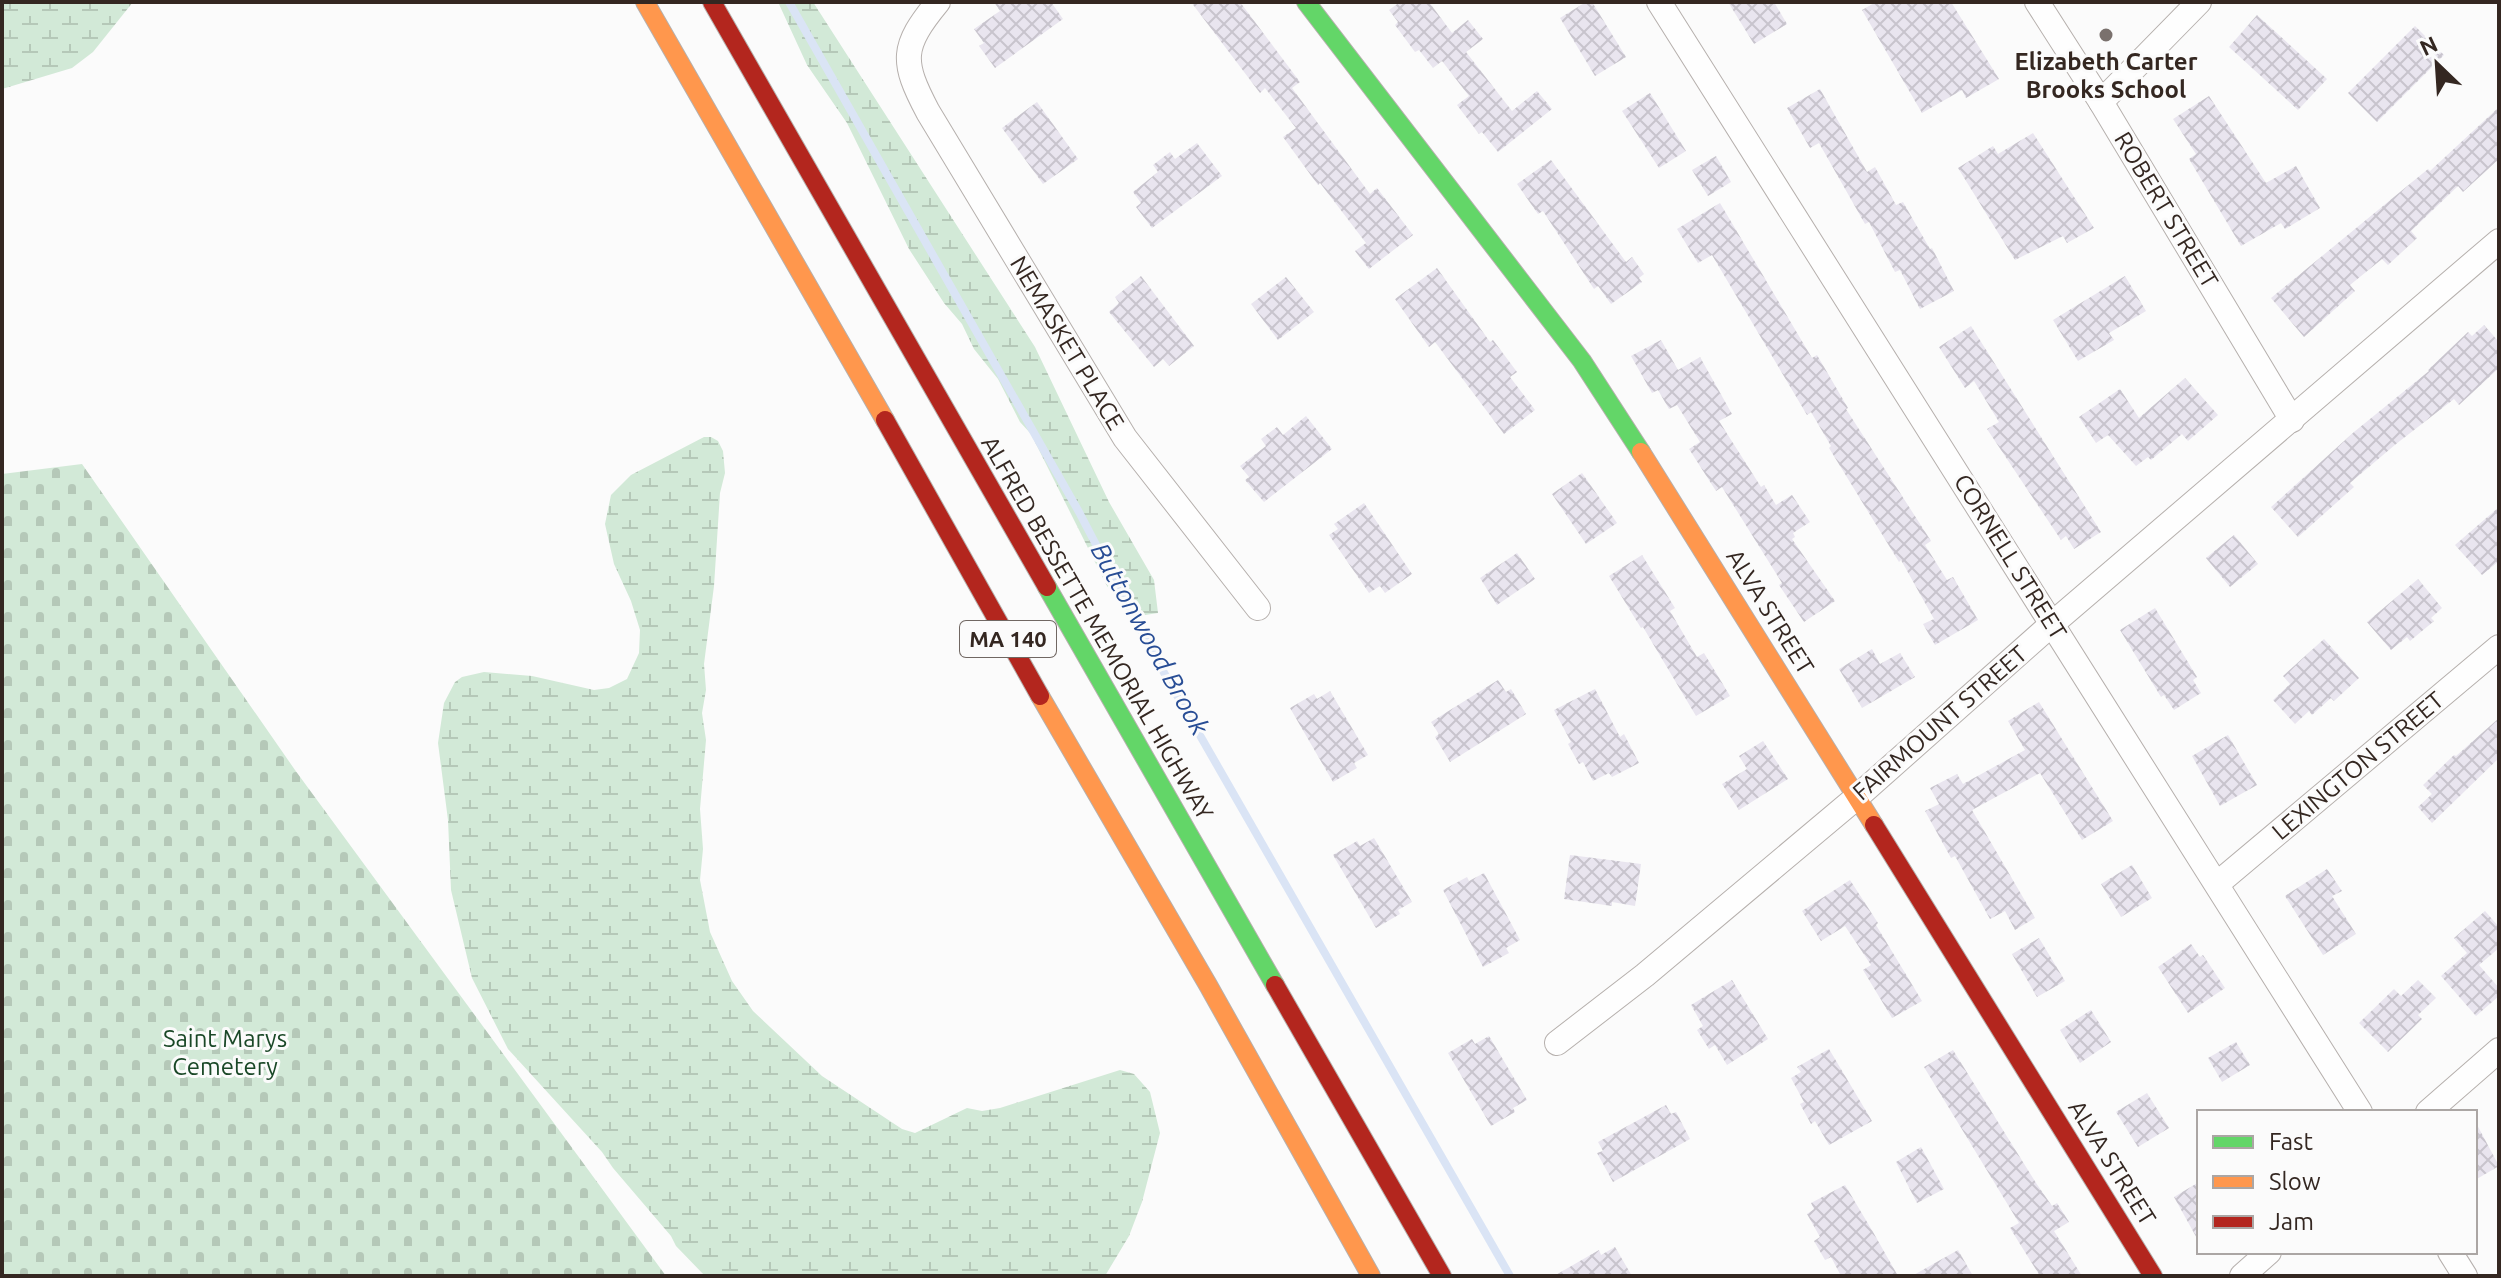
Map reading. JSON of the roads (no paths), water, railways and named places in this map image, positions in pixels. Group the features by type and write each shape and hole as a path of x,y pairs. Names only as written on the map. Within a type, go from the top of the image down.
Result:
{"main road":[{"name":"MA 140","path":"645,2 815,294 1033,684 1208,985 1371,1276"},
{"name":"ALFRED BESSETTE MEMORIAL HIGHWAY","path":"712,2 1442,1276"},
{"name":"ALVA STREET","path":"1306,2 1582,361 1684,518 2153,1276"}],"street":[{"name":"NEMASKET PLACE","path":"938,2 916,29 909,44 908,59 914,86 1103,405 1147,469 1258,608"},
{"name":"CORNELL STREET","path":"1659,2 2359,1110"},
{"name":"ROBERT STREET","path":"2037,2 2101,102 2292,420"},
{"path":"2101,102 2199,2"},
{"name":"FAIRMOUNT STREET","path":"1557,1043 1645,975 1857,797 2052,624 2499,241"},
{"name":"LEXINGTON STREET","path":"2217,884 2499,647"},
{"path":"2430,1110 2499,1050"},
{"path":"2242,1276 2267,1254"},
{"path":"2451,1254 2465,1276"}],"waterway":[{"name":"Buttonwood Brook","path":"789,2 1079,512 1151,650 1510,1276"}],"place":[{"name":"Elizabeth Carter Brooks School","path":"2106,35"}],"park label":[{"name":"Saint Marys Cemetery","path":"225,1053"}]}
